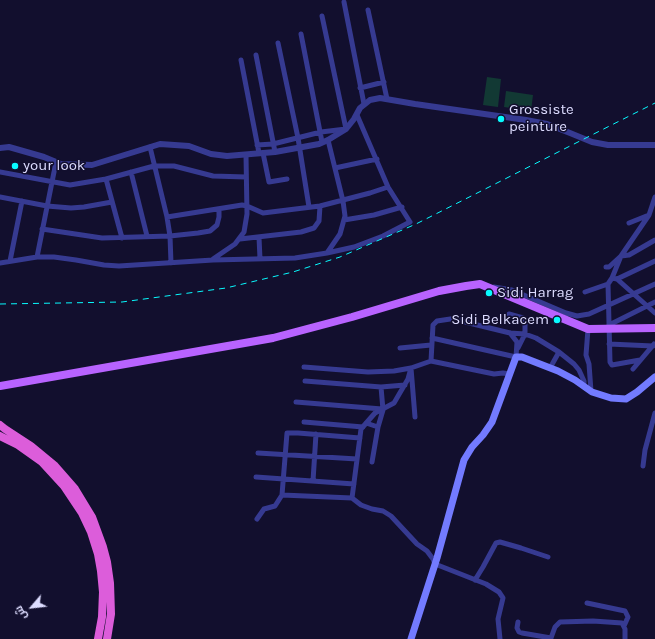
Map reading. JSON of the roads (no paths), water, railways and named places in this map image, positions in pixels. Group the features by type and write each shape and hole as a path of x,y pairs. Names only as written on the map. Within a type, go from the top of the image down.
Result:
{"highway":[{"path":"0,425 31,446 54,466 75,489 92,517 103,547 109,576 111,614 107,639"},
{"path":"0,436 18,445 42,462 64,486 82,513 91,532 98,554 101,571 103,592 102,617 98,639"}],"main road":[{"path":"0,386 273,338 352,317 439,291 461,286 480,284 588,329 609,327 655,328"},
{"path":"411,639 435,564 464,460 472,447 492,422 517,354 575,380 591,391 611,398 626,398 637,392 655,377"},
{"path":"0,392 16,383"}],"street":[{"path":"344,2 364,104"},
{"path":"368,10 387,99"},
{"path":"322,16 346,130"},
{"path":"301,34 321,132 335,168 345,216 340,234 327,253"},
{"path":"278,44 298,138 309,207"},
{"path":"256,55 275,152"},
{"path":"241,60 257,146 261,153 269,182 286,179"},
{"path":"360,88 384,82"},
{"path":"0,148 8,148 44,157 61,164 92,165 160,144 189,146 211,154 227,156 275,152 325,141 346,130 364,104 370,100 380,98 547,124 592,142 608,146 655,145"},
{"path":"0,263 37,257 76,260 104,265 295,258 354,247 409,224 410,221 388,187 357,115"},
{"path":"257,146 273,144 321,132 346,130"},
{"path":"637,146 655,140"},
{"path":"150,147 167,216 170,236 171,263"},
{"path":"213,260 235,244 244,232 247,214 246,155"},
{"path":"335,168 377,159"},
{"path":"37,257 56,162"},
{"path":"0,172 70,185 106,179 154,166 174,166 213,176 246,177"},
{"path":"130,172 147,236"},
{"path":"106,179 122,238"},
{"path":"167,216 242,206 247,206 263,212 320,206 379,191 388,187"},
{"path":"0,197 47,206 84,207 112,202"},
{"path":"606,267 609,267 621,256 648,215 655,197"},
{"path":"10,261 22,201"},
{"path":"240,238 301,232 314,228 319,221 320,206"},
{"path":"344,220 374,215 402,207"},
{"path":"42,229 102,238 170,236 198,233 210,230 217,225 219,209"},
{"path":"629,223 648,215"},
{"path":"259,237 260,259"},
{"path":"621,256 629,255 655,240"},
{"path":"614,279 621,256"},
{"path":"585,292 608,284 614,279 655,261"},
{"path":"614,279 655,313"},
{"path":"480,284 512,290 573,315 589,314 655,284"},
{"path":"608,284 610,362 612,365 640,360"},
{"path":"609,327 655,302"},
{"path":"509,314 522,318 525,324 525,334 517,354"},
{"path":"431,361 433,325 437,321 457,318 465,322 510,333 525,334 536,338 559,352 574,364 579,370 584,381 584,386"},
{"path":"588,329 586,355 591,391"},
{"path":"510,333 517,342 517,354"},
{"path":"432,338 517,354"},
{"path":"610,344 654,344"},
{"path":"633,368 654,344"},
{"path":"400,348 431,345"},
{"path":"550,368 559,352"},
{"path":"304,367 368,372 394,371 411,368 431,361 494,374 510,374"},
{"path":"352,498 361,430 375,413 394,403 405,385 411,368"},
{"path":"411,368 415,417"},
{"path":"305,381 381,387 405,385"},
{"path":"372,462 383,410 381,387"},
{"path":"296,402 383,410"},
{"path":"643,466 645,450 655,412"},
{"path":"304,422 364,425 378,428"},
{"path":"257,519 264,510 275,506 282,495 287,433 360,438"},
{"path":"313,481 316,434"},
{"path":"258,453 357,459"},
{"path":"256,477 354,484"},
{"path":"282,495 352,498 361,505 383,511 392,516 417,544 426,551 433,559 435,564 486,584 502,595 498,619 500,639"},
{"path":"475,580 484,567 496,543 500,542 548,557"},
{"path":"587,603 624,611 628,617 624,626 625,639"},
{"path":"518,622 518,632 551,639 555,627 560,622 593,621 622,624 624,626"}],"railway":[{"path":"0,304 122,302 226,288 293,272 340,257 416,224 655,103"}],"place":[{"name":"Grossiste peinture","path":"501,119"},
{"name":"your look","path":"15,166"},
{"name":"Sidi Harrag","path":"489,293"},
{"name":"Sidi Belkacem","path":"557,320"}]}
